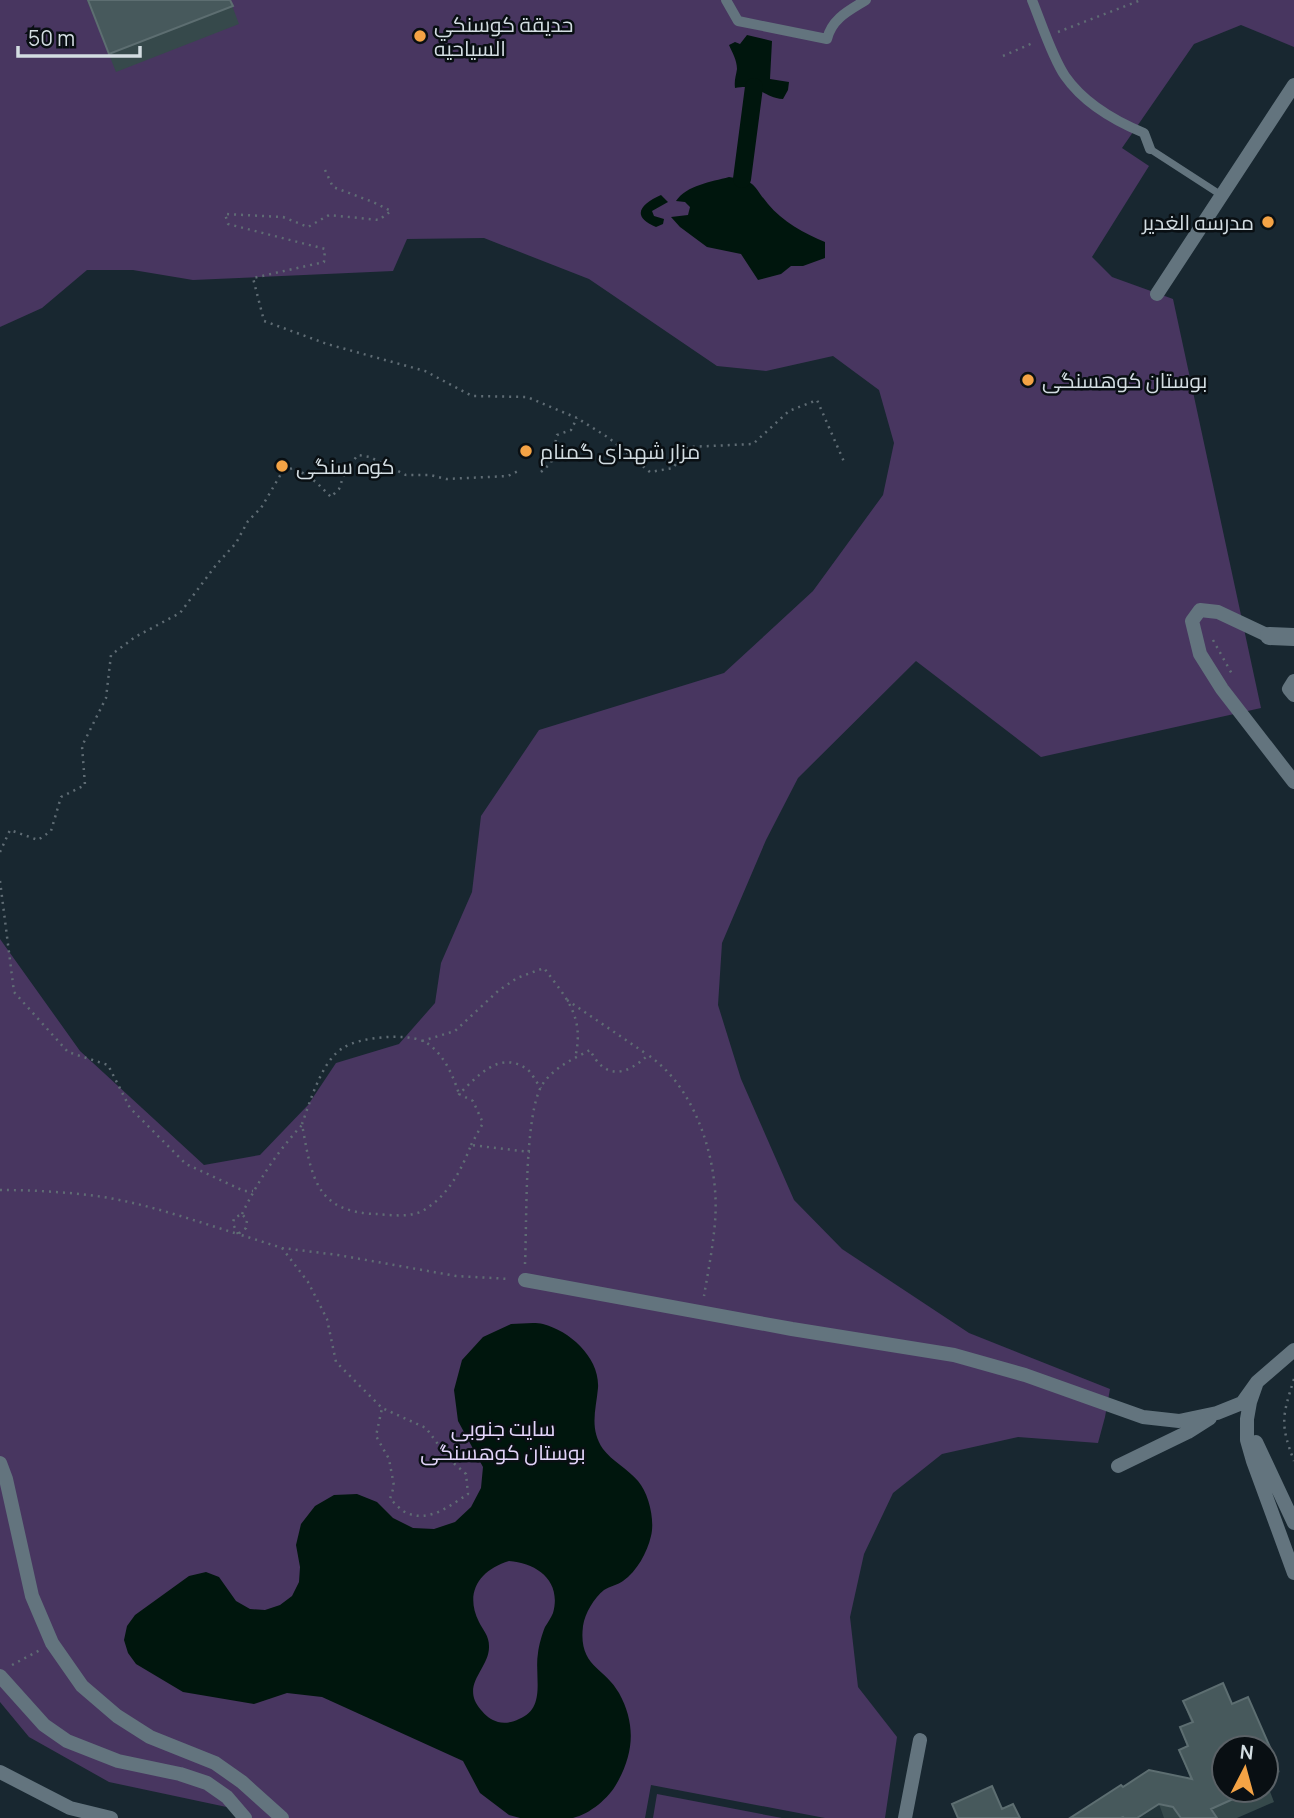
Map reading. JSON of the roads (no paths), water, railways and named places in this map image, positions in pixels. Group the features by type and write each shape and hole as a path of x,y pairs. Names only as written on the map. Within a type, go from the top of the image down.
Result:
{"street":[{"path":"726,0 738,21 827,38 839,17 866,0"},
{"path":"1032,0 1063,74 1081,96 1144,134 1150,149"},
{"path":"1157,294 1294,85"},
{"path":"1266,125 1294,98"},
{"path":"1294,637 1269,636 1218,612 1199,610 1192,621 1200,654 1222,689 1294,782"},
{"path":"1294,681 1289,689 1294,695"},
{"path":"525,1280 954,1355 1025,1375 1143,1417 1179,1421 1217,1413"},
{"path":"1118,1466 1242,1402 1257,1382 1294,1350"},
{"path":"1257,1382 1253,1418 1255,1440 1294,1524"},
{"path":"1257,1382 1247,1419 1247,1440 1294,1573"},
{"path":"0,1463 32,1596 52,1643 82,1686 117,1716 150,1737 215,1763 242,1782 282,1818"},
{"path":"5,1671 44,1725 67,1741 118,1761 180,1774 207,1783 227,1797 245,1818"},
{"path":"905,1818 920,1740"},
{"path":"0,1772 71,1808 111,1818"}],"lane":[{"path":"1150,149 1221,195"}],"waterway":[{"path":"742,179 754,87"}],"place":[{"name":"حديقة كوسنكي السياحيه","path":"420,36"},
{"name":"مدرسه الغدیر","path":"1268,222"},
{"name":"بوستان کوهسنگی","path":"1028,380"},
{"name":"مزار شهدای گمنام","path":"526,451"},
{"name":"کوه سنگی","path":"282,466"}],"park label":[{"name":"سایت جنوبی بوستان کوهسنگی","path":"503,1440"}]}
